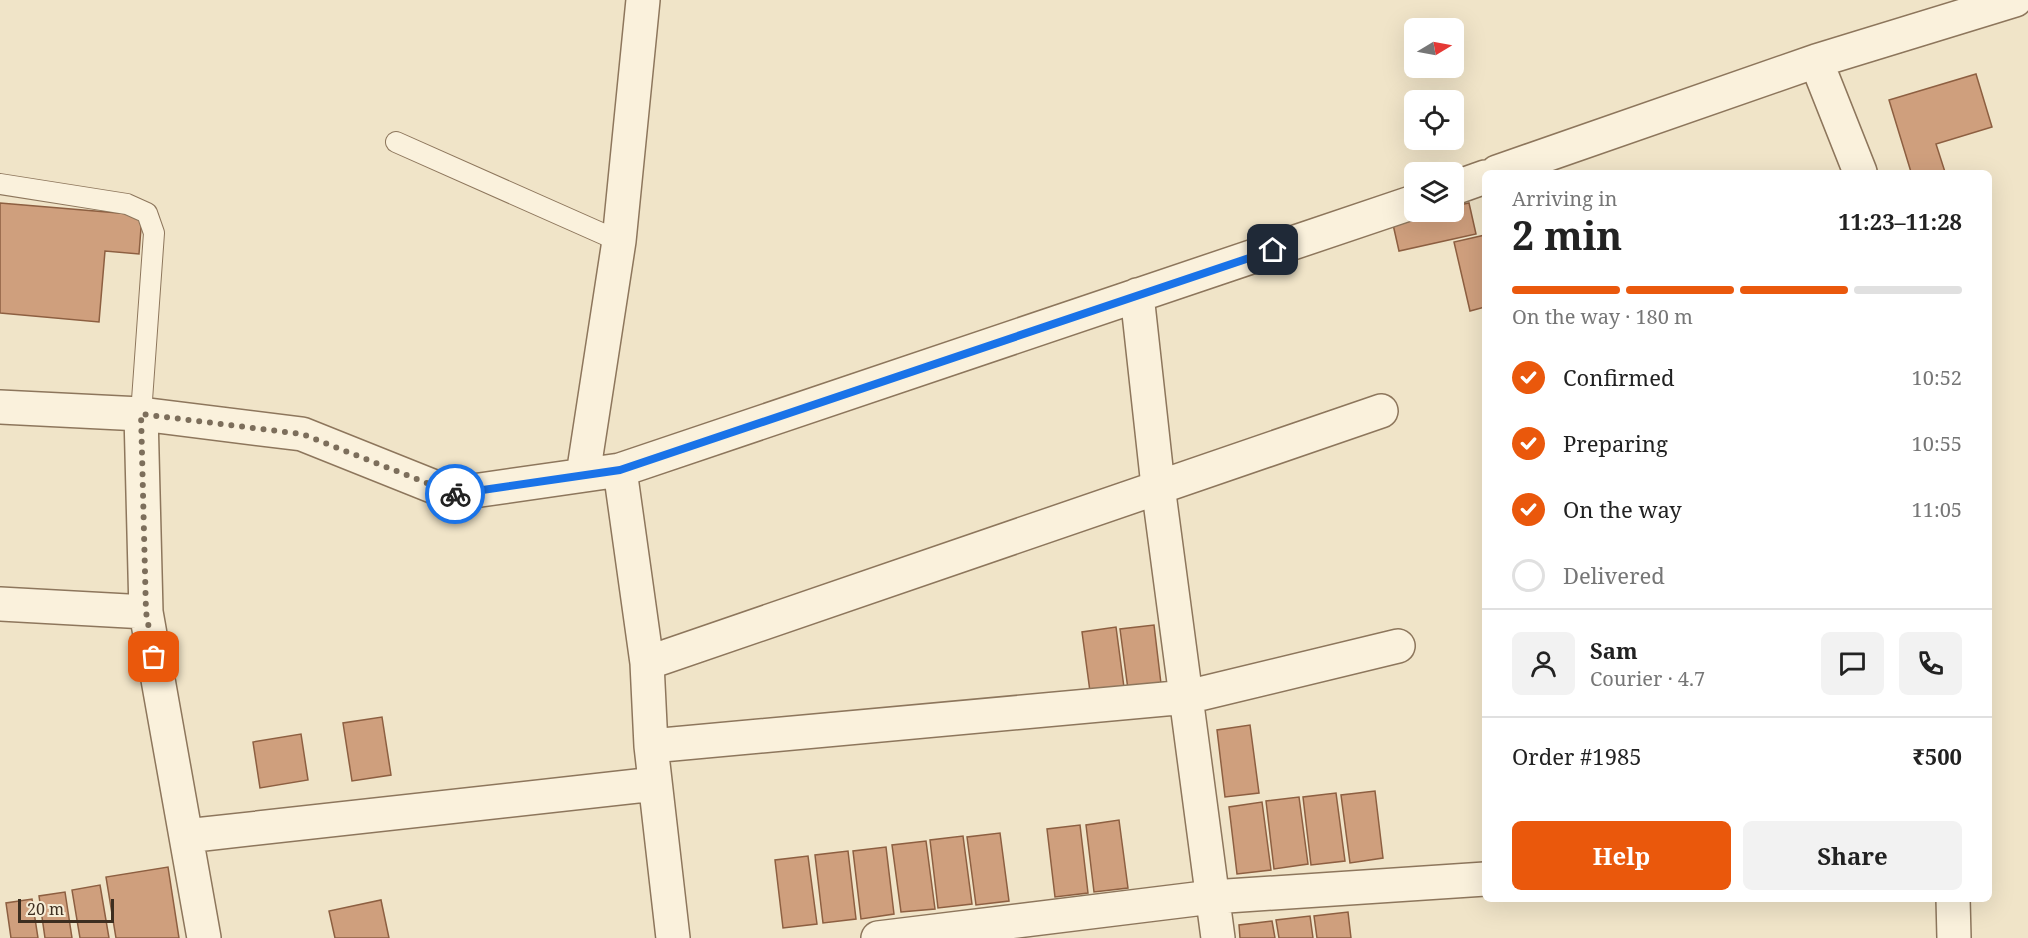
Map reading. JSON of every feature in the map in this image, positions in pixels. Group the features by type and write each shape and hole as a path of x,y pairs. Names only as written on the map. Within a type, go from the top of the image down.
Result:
{"street":[{"path":"583,475 619,241 644,0"},
{"path":"1503,170 1816,61 2015,0"},
{"path":"1816,61 1859,170"},
{"path":"1464,184 1482,178"},
{"path":"0,407 141,414 302,434 452,494 620,470 1404,205"},
{"path":"1137,295 1158,486 1218,938"},
{"path":"647,663 1382,411"},
{"path":"141,414 146,612 204,938"},
{"path":"620,470 647,663 651,746 673,938"},
{"path":"0,604 146,612"},
{"path":"651,746 1187,697 1398,646"},
{"path":"186,836 655,784"},
{"path":"878,938 1212,897 1482,879"},
{"path":"1953,902 1954,938"}],"lane":[{"path":"396,142 619,241"},
{"path":"0,184 127,204 147,213 154,233 141,414"}],"building":[{"path":"1976,74 1992,127 1936,144 1944,170 1910,170 1889,100"},
{"path":"0,203 142,215 139,254 105,251 99,322 0,313"},
{"path":"1469,203 1476,234 1399,251 1392,220 1404,218 1404,222 1464,222 1464,204"},
{"path":"1482,236 1482,308 1470,311 1454,242"},
{"path":"1154,625 1162,692 1129,697 1120,629"},
{"path":"1116,627 1125,695 1091,699 1082,632"},
{"path":"382,717 391,775 352,781 343,723"},
{"path":"1250,725 1259,793 1225,797 1217,730"},
{"path":"301,734 308,780 260,788 253,742"},
{"path":"1375,791 1383,858 1350,863 1341,795"},
{"path":"1336,793 1345,861 1311,865 1303,797"},
{"path":"1299,797 1308,864 1274,869 1266,801"},
{"path":"1262,802 1271,870 1237,874 1229,807"},
{"path":"1119,820 1128,888 1094,892 1086,825"},
{"path":"1080,825 1088,893 1055,897 1047,829"},
{"path":"1000,833 1009,901 976,905 967,837"},
{"path":"963,836 972,904 938,908 930,840"},
{"path":"926,841 935,909 901,912 892,845"},
{"path":"886,847 894,914 861,919 853,851"},
{"path":"848,851 856,919 823,923 815,855"},
{"path":"808,856 817,924 783,928 775,860"},
{"path":"168,867 179,938 116,938 106,877"},
{"path":"100,885 109,938 80,938 72,890"},
{"path":"65,892 72,938 45,938 39,896"},
{"path":"32,899 38,938 11,938 6,903"},
{"path":"381,900 389,938 335,938 329,911"},
{"path":"1348,912 1351,938 1317,938 1314,916"},
{"path":"1310,916 1313,938 1279,938 1276,920"},
{"path":"1272,921 1275,938 1240,938 1239,925"}],"way so far":[{"path":"154,657 146,612 141,414 302,434 455,494"}],"route":[{"path":"455,494 620,470 1273,250"}]}
